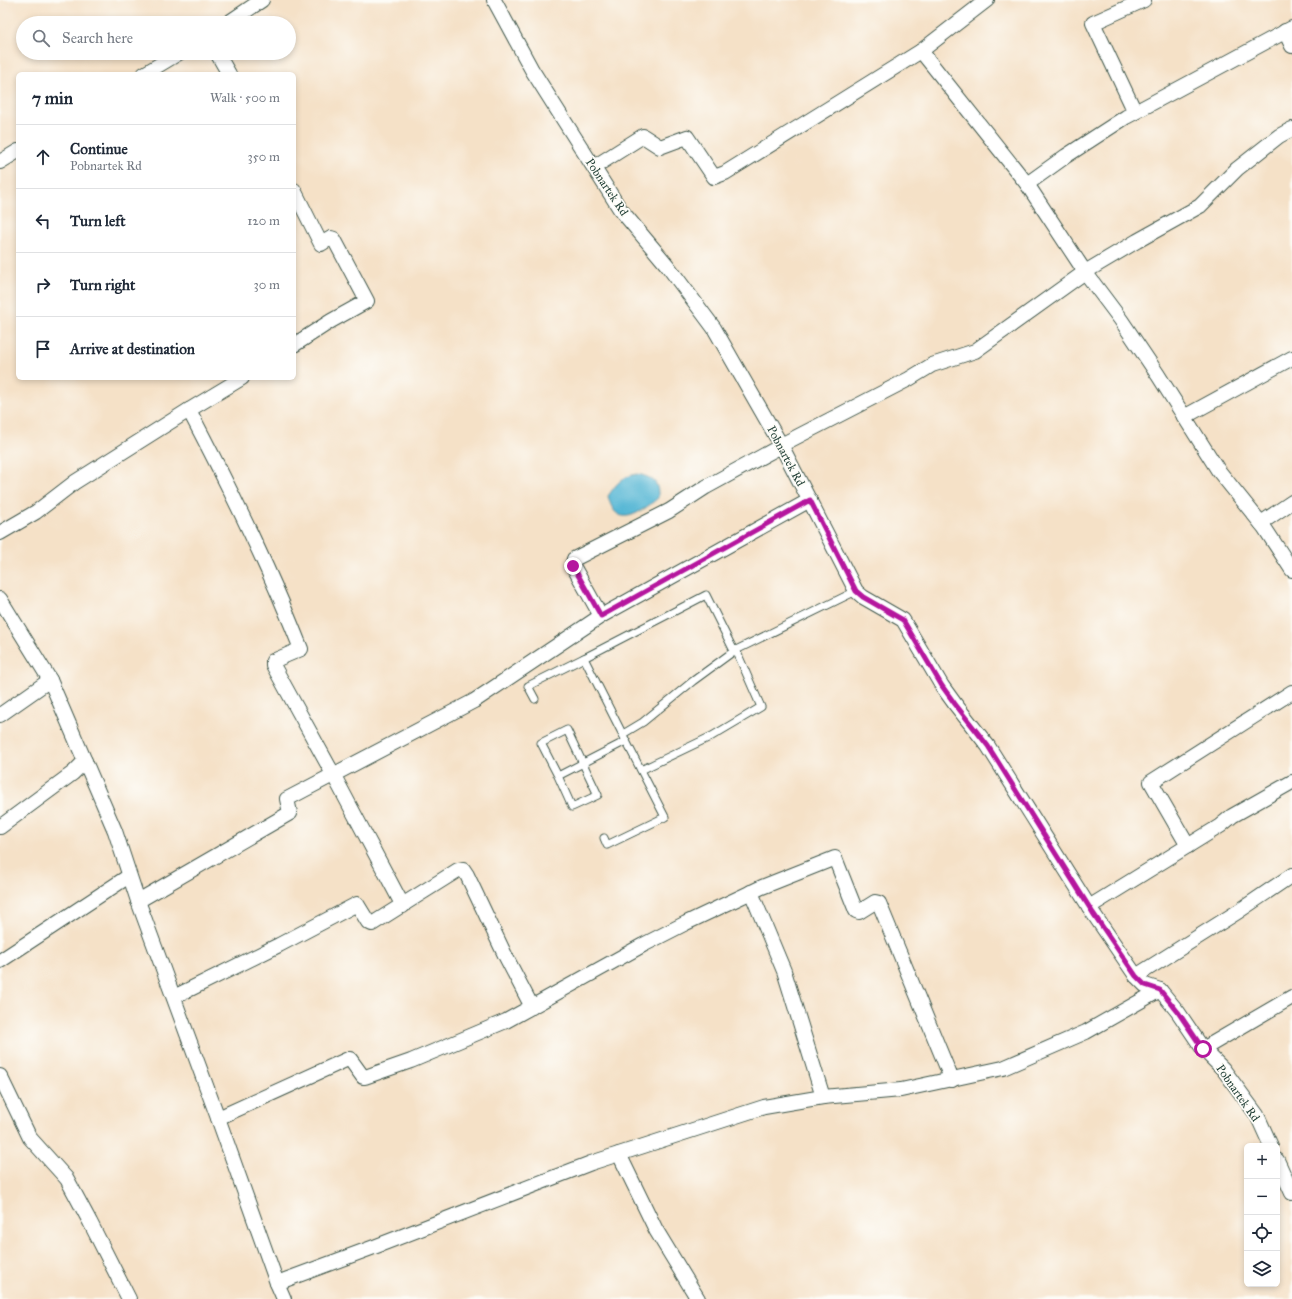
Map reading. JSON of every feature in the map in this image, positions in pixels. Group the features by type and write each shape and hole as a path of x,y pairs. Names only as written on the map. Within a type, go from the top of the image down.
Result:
{"street":[{"path":"238,16 261,0"},
{"name":"Pobnartek Rd","path":"494,0 532,70 620,209 667,265 714,328 781,446 856,591 863,597 903,620 951,698 988,746 1089,907 1136,976 1145,985 1160,990 1178,1012 1203,1049 1223,1069 1256,1115 1270,1143"},
{"path":"594,168 643,136 660,147 688,137 714,177 725,173 921,51 987,0"},
{"path":"1135,112 1093,23 1144,0"},
{"path":"1027,184 1066,156 1135,112 1289,30 1292,46"},
{"path":"921,51 1027,184 1086,272 1121,320 1218,470 1261,523 1292,570"},
{"path":"147,72 167,60"},
{"path":"221,60 228,72"},
{"path":"601,616 573,566 574,559 669,511 706,487 909,379 932,365 975,351 1086,272 1137,241 1200,206 1237,169 1279,136 1292,129"},
{"path":"0,162 16,152"},
{"path":"296,194 321,244 331,238 334,239 367,301 331,321 296,344"},
{"path":"1184,417 1292,358"},
{"path":"0,533 36,512 75,482 188,410 239,380"},
{"path":"188,410 225,479 266,566 299,645 300,649 272,661 273,665 403,906"},
{"path":"138,902 289,814 290,812 287,799 474,701 601,616 810,500"},
{"path":"1261,523 1292,502"},
{"path":"0,599 50,680 115,831 138,902 284,1299"},
{"path":"0,715 50,680"},
{"path":"1188,846 1151,782 1292,692"},
{"path":"0,827 73,773 85,761"},
{"path":"1089,907 1220,826 1232,816 1292,782"},
{"path":"218,1118 348,1059 350,1059 364,1077 411,1061 461,1041 506,1021 643,945 751,892 835,858 856,911 858,912 875,902 879,903 952,1080"},
{"path":"174,997 279,945 354,905 359,905 368,922 372,924 403,906 458,870 463,869 532,1007"},
{"path":"1136,976 1239,911 1292,875"},
{"path":"0,961 130,876"},
{"path":"751,892 784,971 823,1097"},
{"path":"277,1283 591,1163 764,1107 823,1097 848,1096 901,1090 1003,1068 1086,1032 1160,990"},
{"path":"1203,1049 1292,997"},
{"path":"0,1076 30,1138 66,1179 90,1222 129,1299"},
{"path":"619,1154 656,1230 698,1299"},
{"path":"1280,1167 1292,1193"}],"lane":[{"path":"623,734 643,722 693,681 735,650 856,591"},
{"path":"535,699 528,686 706,595 735,650 761,707 712,736 641,770"},
{"path":"584,658 666,817 607,845 604,838"},
{"path":"567,730 598,795 572,807 558,776 541,743 567,730"},
{"path":"558,776 626,742"}],"water":[{"path":"637,474 650,478 654,481 658,492 658,498 644,509 629,516 623,516 617,513 612,507 608,496 620,481"}],"route":[{"path":"573,566 601,616 810,500 856,591 873,604 903,620 942,686 988,746 1093,913 1136,976 1145,985 1160,990 1178,1012 1203,1049"}]}
